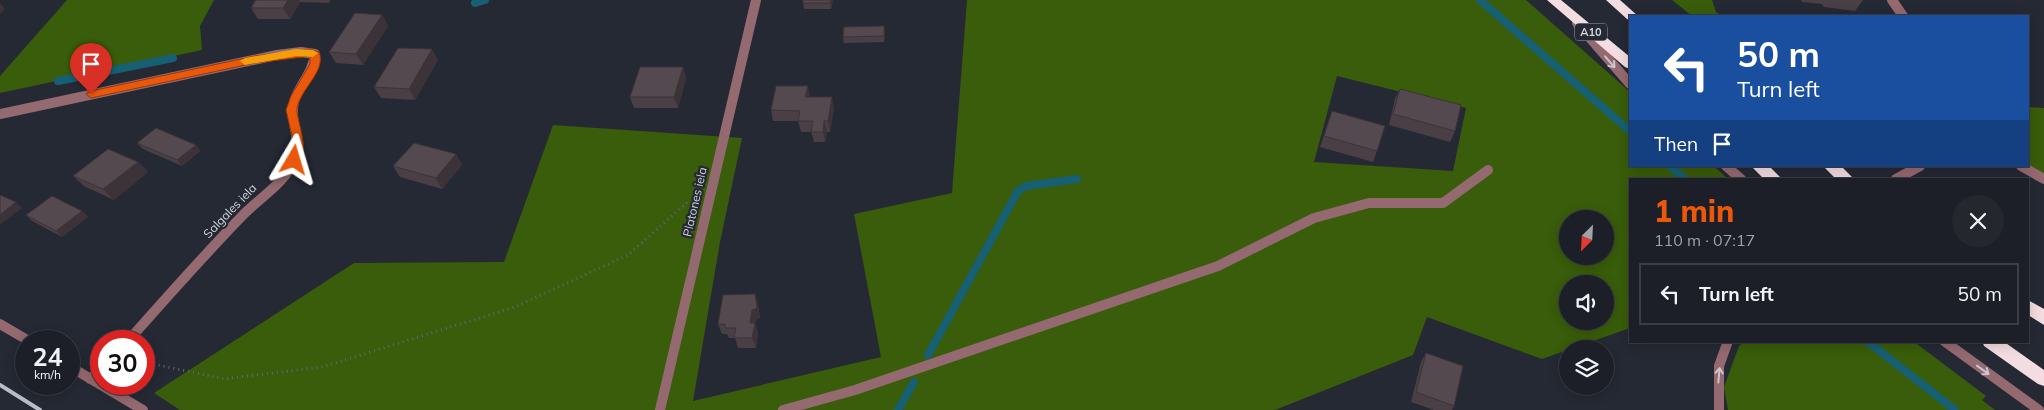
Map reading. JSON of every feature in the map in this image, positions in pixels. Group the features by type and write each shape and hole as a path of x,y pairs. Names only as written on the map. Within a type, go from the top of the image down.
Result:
{"highway":[{"name":"A10","path":"1553,0 1629,63"},
{"path":"1612,0 1631,15"},
{"path":"1759,167 1774,178"},
{"path":"1831,167 1846,178"},
{"path":"2029,308 2044,318"},
{"path":"1993,343 2044,379"}],"street":[{"name":"Platones iela","path":"660,410 756,0"},
{"path":"1892,0 1902,15"},
{"path":"1568,13 1629,83"},
{"name":"Salgales iela","path":"0,114 255,59 296,53 309,52 315,54 315,64 296,96 292,110 299,144 294,160 282,177 244,214 138,330"},
{"path":"1727,167 1740,178"},
{"path":"1898,178 1918,167"},
{"path":"2022,167 2044,179"},
{"path":"783,410 855,390 1218,266 1314,218 1369,203 1443,203 1488,170"},
{"path":"0,324 15,333"},
{"path":"1719,410 1717,390 1720,353 1727,343"},
{"path":"1947,343 2039,410"},
{"path":"80,373 90,379"},
{"path":"118,395 144,410"}],"path":[{"path":"155,364 224,379 322,366 515,307 628,255 712,182"}],"green space":[{"path":"67,0 214,0 200,26 202,50 0,93 0,76"},
{"path":"967,0 1526,0 1629,91 1629,167 1715,167 1727,178 1629,178 1629,328 1596,340 1559,340 1559,353 1542,359 1427,317 1413,355 1275,410 180,410 155,394 354,263 504,262 553,125 742,138 720,242 693,401 881,357 854,214 952,193","holes":["1337,76 1466,108 1453,171 1314,162"]},
{"path":"1672,0 1712,0 1716,12 1721,15 1691,15"},
{"path":"2029,107 2044,108 2044,174 2029,165"},
{"path":"1743,343 1916,343 1986,396 1982,400 1995,410 1728,410 1724,387 1739,346"}],"building":[{"path":"256,0 288,0 283,8 251,8"},
{"path":"803,0 831,0 830,3 803,3"},
{"path":"355,13 382,15 356,54 329,52"},
{"path":"884,26 884,36 843,37 844,27"},
{"path":"398,48 432,49 409,89 374,87"},
{"path":"640,67 683,67 674,97 630,97"},
{"path":"776,86 808,86 805,97 832,97 828,121 824,121 823,132 811,132 813,121 798,121 800,111 771,110"},
{"path":"1400,89 1461,105 1455,131 1393,114"},
{"path":"1332,111 1385,126 1377,151 1324,136"},
{"path":"156,128 196,145 177,160 137,143"},
{"path":"414,143 456,154 436,178 393,166"},
{"path":"108,149 138,162 103,189 73,176"},
{"path":"0,195 16,202 0,215"},
{"path":"52,196 82,211 56,231 26,215"},
{"path":"755,294 757,308 752,310 750,323 755,323 752,338 734,338 736,328 725,328 725,324 718,324 723,295"},
{"path":"1426,353 1463,366 1454,406 1416,392"}],"waterway":[{"path":"475,3 485,0"},
{"path":"1480,0 1629,130"},
{"path":"58,81 173,58"},
{"path":"1671,167 1684,178"},
{"path":"928,355 1018,191 1026,186 1077,179"},
{"path":"1870,343 1955,410"},
{"path":"898,410 914,382"}],"railway":[{"path":"0,385 40,410"}],"slow traffic":[{"path":"245,61 296,53 313,53"}],"route":[{"path":"91,94 255,59 309,52 315,54 315,64 296,96 292,110 299,144 294,160"}]}
